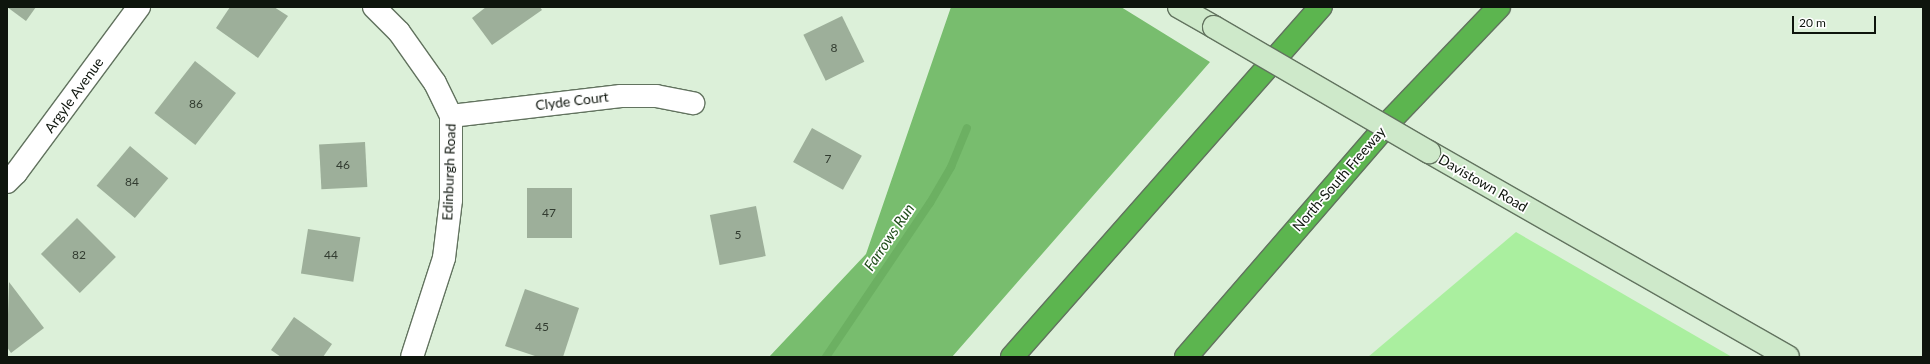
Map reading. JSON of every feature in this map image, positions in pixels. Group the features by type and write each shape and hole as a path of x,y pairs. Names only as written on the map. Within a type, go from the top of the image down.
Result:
{"highway":[{"path":"1012,357 1321,7"},
{"name":"North-South Freeway","path":"1186,357 1390,120 1499,7"}],"street":[{"name":"Argyle Avenue","path":"7,182 16,173 139,7"},
{"name":"Edinburgh Road","path":"374,7 399,32 422,64 451,116 451,200 444,258 412,357"},
{"name":"Davistown Road","path":"1179,7 1788,357"},
{"name":"Clyde Court","path":"451,116 621,96 656,96 693,103"}],"green space":[{"path":"951,7 1121,7 1210,62 952,357 769,357 866,254"},
{"path":"1516,232 1732,357 1368,357"}],"building":[{"path":"7,7 36,7 26,21"},
{"path":"230,7 274,7 288,16 258,58 216,28"},
{"path":"486,7 540,7 542,10 492,45 472,18"},
{"path":"842,16 864,62 826,81 803,35"},
{"path":"195,61 236,93 195,145 154,113"},
{"path":"812,128 862,156 843,190 793,162"},
{"path":"365,142 367,187 321,189 319,144"},
{"path":"130,146 168,178 135,218 97,186"},
{"path":"527,188 572,188 572,238 527,238"},
{"path":"756,206 766,256 720,265 710,215"},
{"path":"77,218 116,257 80,293 41,254"},
{"path":"308,229 360,237 353,282 301,273"},
{"path":"9,282 44,328 11,353 7,347"},
{"path":"525,289 579,308 563,357 538,357 505,346"},
{"path":"294,317 332,344 323,357 281,357 271,350"}],"waterway":[{"name":"Farrows Run","path":"826,357 930,203 951,167 967,128"}]}
